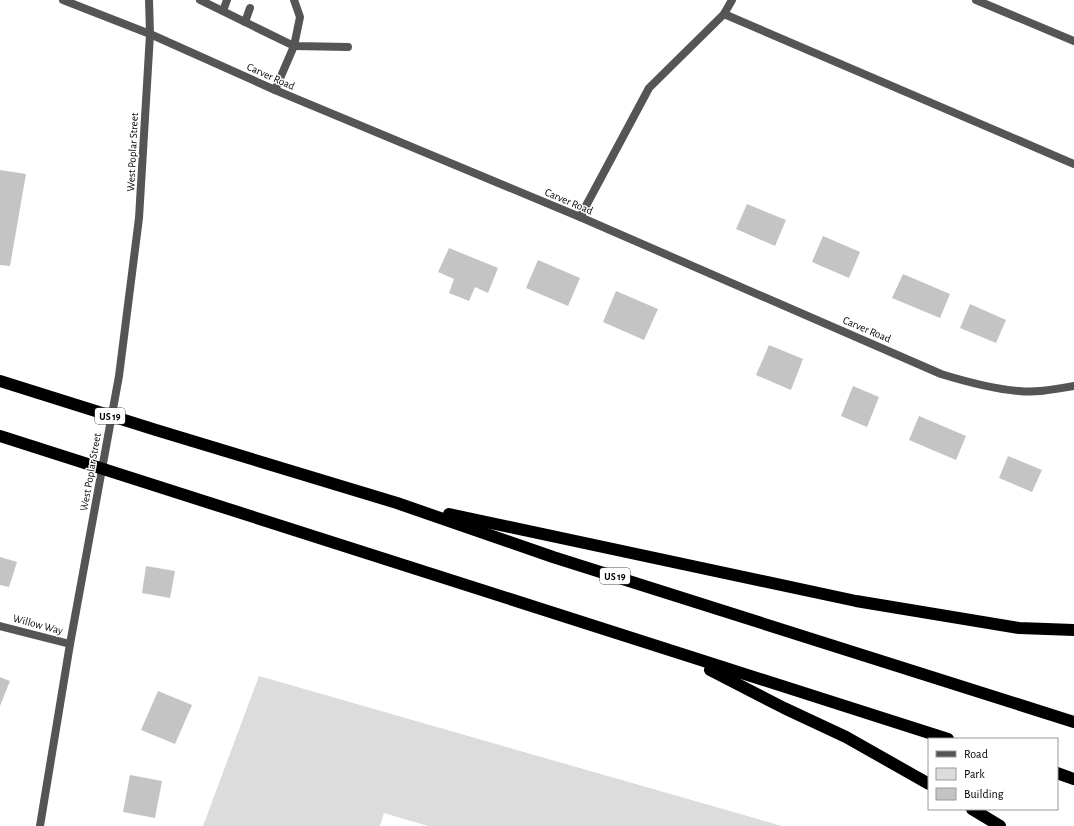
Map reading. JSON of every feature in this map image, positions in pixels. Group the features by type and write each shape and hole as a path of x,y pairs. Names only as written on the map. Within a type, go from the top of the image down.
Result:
{"highway":[{"name":"US 19","path":"0,381 397,503 553,557 1074,722"},
{"path":"0,436 146,484 945,738"},
{"path":"397,503 856,600 1019,628 1074,630"},
{"path":"678,653 784,708 846,737 928,783"},
{"path":"1058,774 1074,779"},
{"path":"974,810 1000,826"}],"street":[{"name":"Carver Road","path":"62,0 150,34 275,90 580,217 941,374 992,388 1020,391 1048,390 1074,386"},
{"name":"West Poplar Street","path":"40,826 70,644 121,360 139,218 150,34 149,0"},
{"path":"200,0 294,46 348,47"},
{"path":"223,12 227,0"},
{"path":"275,90 294,46 300,17 294,0"},
{"path":"580,217 649,88 724,14 732,0"},
{"path":"976,0 1074,41"},
{"path":"245,22 250,8"},
{"path":"724,14 1074,164"},
{"name":"Willow Way","path":"0,626 70,644"}],"green space":[{"path":"259,676 782,826 428,826 384,813 380,826 203,826"}],"building":[{"path":"0,170 26,174 10,266 0,265"},
{"path":"747,204 786,220 775,246 736,229"},
{"path":"823,236 860,252 849,278 812,262"},
{"path":"449,248 498,268 488,293 475,287 469,301 449,293 454,279 438,272"},
{"path":"538,260 580,278 568,306 526,288"},
{"path":"903,274 950,294 940,318 892,298"},
{"path":"616,291 658,309 644,340 603,322"},
{"path":"970,304 1006,320 996,343 960,328"},
{"path":"769,345 803,359 791,390 756,375"},
{"path":"853,386 879,397 867,427 841,416"},
{"path":"919,416 966,436 956,460 909,440"},
{"path":"1008,456 1042,470 1032,492 999,478"},
{"path":"0,557 17,562 9,587 0,585"},
{"path":"146,566 175,571 170,598 142,593"},
{"path":"0,677 10,681 0,706"},
{"path":"158,691 192,705 175,744 141,730"},
{"path":"130,775 162,781 155,818 123,812"}]}
